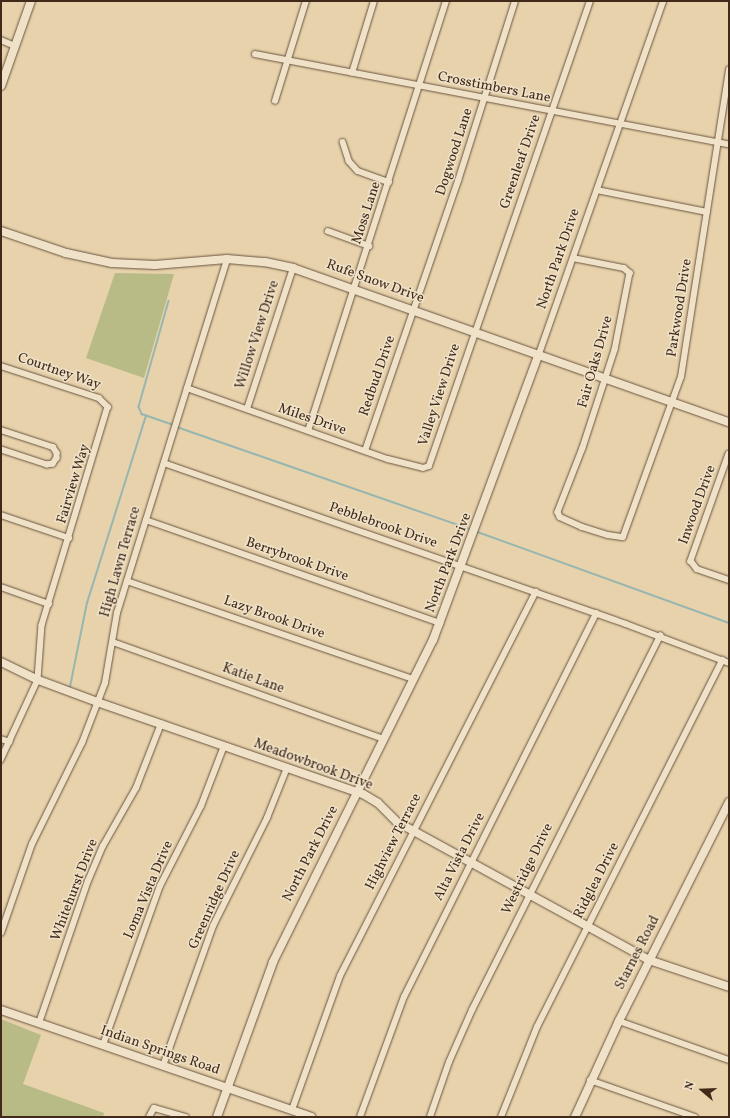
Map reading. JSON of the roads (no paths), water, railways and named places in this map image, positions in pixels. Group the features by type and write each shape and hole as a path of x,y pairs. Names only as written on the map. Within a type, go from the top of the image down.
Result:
{"street":[{"path":"1,86 31,1"},
{"path":"275,101 306,1"},
{"path":"352,73 374,1"},
{"name":"Moss Lane","path":"308,431 369,246 446,1"},
{"name":"Dogwood Lane","path":"414,310 485,98 515,1"},
{"name":"Greenleaf Drive","path":"474,331 590,1"},
{"name":"North Park Drive","path":"217,1117 273,962 440,623 539,354 663,1"},
{"path":"1,40 15,46"},
{"name":"Crosstimbers Lane","path":"255,54 729,144"},
{"name":"Parkwood Drive","path":"620,537 625,534 672,402 687,350 729,70"},
{"path":"343,142 349,161 358,171 389,182"},
{"path":"597,190 707,212"},
{"name":"Rufe Snow Drive","path":"1,230 66,253 107,262 148,265 227,259 265,262 293,268 354,288 729,422"},
{"path":"328,231 369,246"},
{"name":"Fair Oaks Drive","path":"573,258 624,268 630,273 615,350 583,448 558,512 560,517 582,527 620,537"},
{"name":"High Lawn Terrace","path":"1,933 32,844 55,803 105,683 117,612 227,259"},
{"name":"Willow View Drive","path":"247,410 293,268"},
{"name":"Redbud Drive","path":"365,451 414,310"},
{"name":"Valley View Drive","path":"429,466 474,331"},
{"name":"Courtney Way","path":"1,366 100,398 108,404"},
{"name":"Miles Drive","path":"187,388 365,451 417,467 429,466"},
{"name":"Fairview Way","path":"38,680 40,634 107,418 108,404"},
{"path":"1,430 53,447 57,453 57,458 53,464 47,465 1,450"},
{"name":"Inwood Drive","path":"729,454 691,564 697,569 729,580"},
{"name":"Pebblebrook Drive","path":"164,463 596,613 729,663"},
{"path":"1,515 69,538"},
{"name":"Berrybrook Drive","path":"146,520 440,623"},
{"name":"Lazy Brook Drive","path":"127,581 413,679"},
{"path":"1,587 49,604"},
{"name":"Highview Terrace","path":"292,1110 340,976 536,592"},
{"name":"Alta Vista Drive","path":"360,1117 404,997 596,613"},
{"name":"Westridge Drive","path":"430,1117 449,1062 472,1010 660,636"},
{"name":"Katie Lane","path":"113,642 384,739"},
{"name":"Ridglea Drive","path":"500,1117 537,1027 722,660"},
{"name":"Meadowbrook Drive","path":"1,662 38,680 97,702 369,797 397,822 649,960 729,987"},
{"path":"1,760 38,680"},
{"name":"Whitehurst Drive","path":"39,1023 88,881 103,846 136,788 161,724"},
{"path":"1,739 10,742"},
{"name":"Loma Vista Drive","path":"103,1045 160,886 201,806 224,746"},
{"name":"Greenridge Drive","path":"163,1066 213,926 267,818 287,768"},
{"name":"Starnes Road","path":"575,1117 590,1080 729,802"},
{"name":"Indian Springs Road","path":"1,1010 311,1117"},
{"path":"619,1021 729,1060"},
{"path":"590,1080 695,1117"},
{"path":"149,1117 152,1110 160,1109 186,1117"}],"waterway":[{"path":"169,301 139,407 142,414 174,425"},
{"path":"70,687 87,603 146,416"},
{"path":"177,427 470,529"},
{"path":"475,531 729,623"}]}
